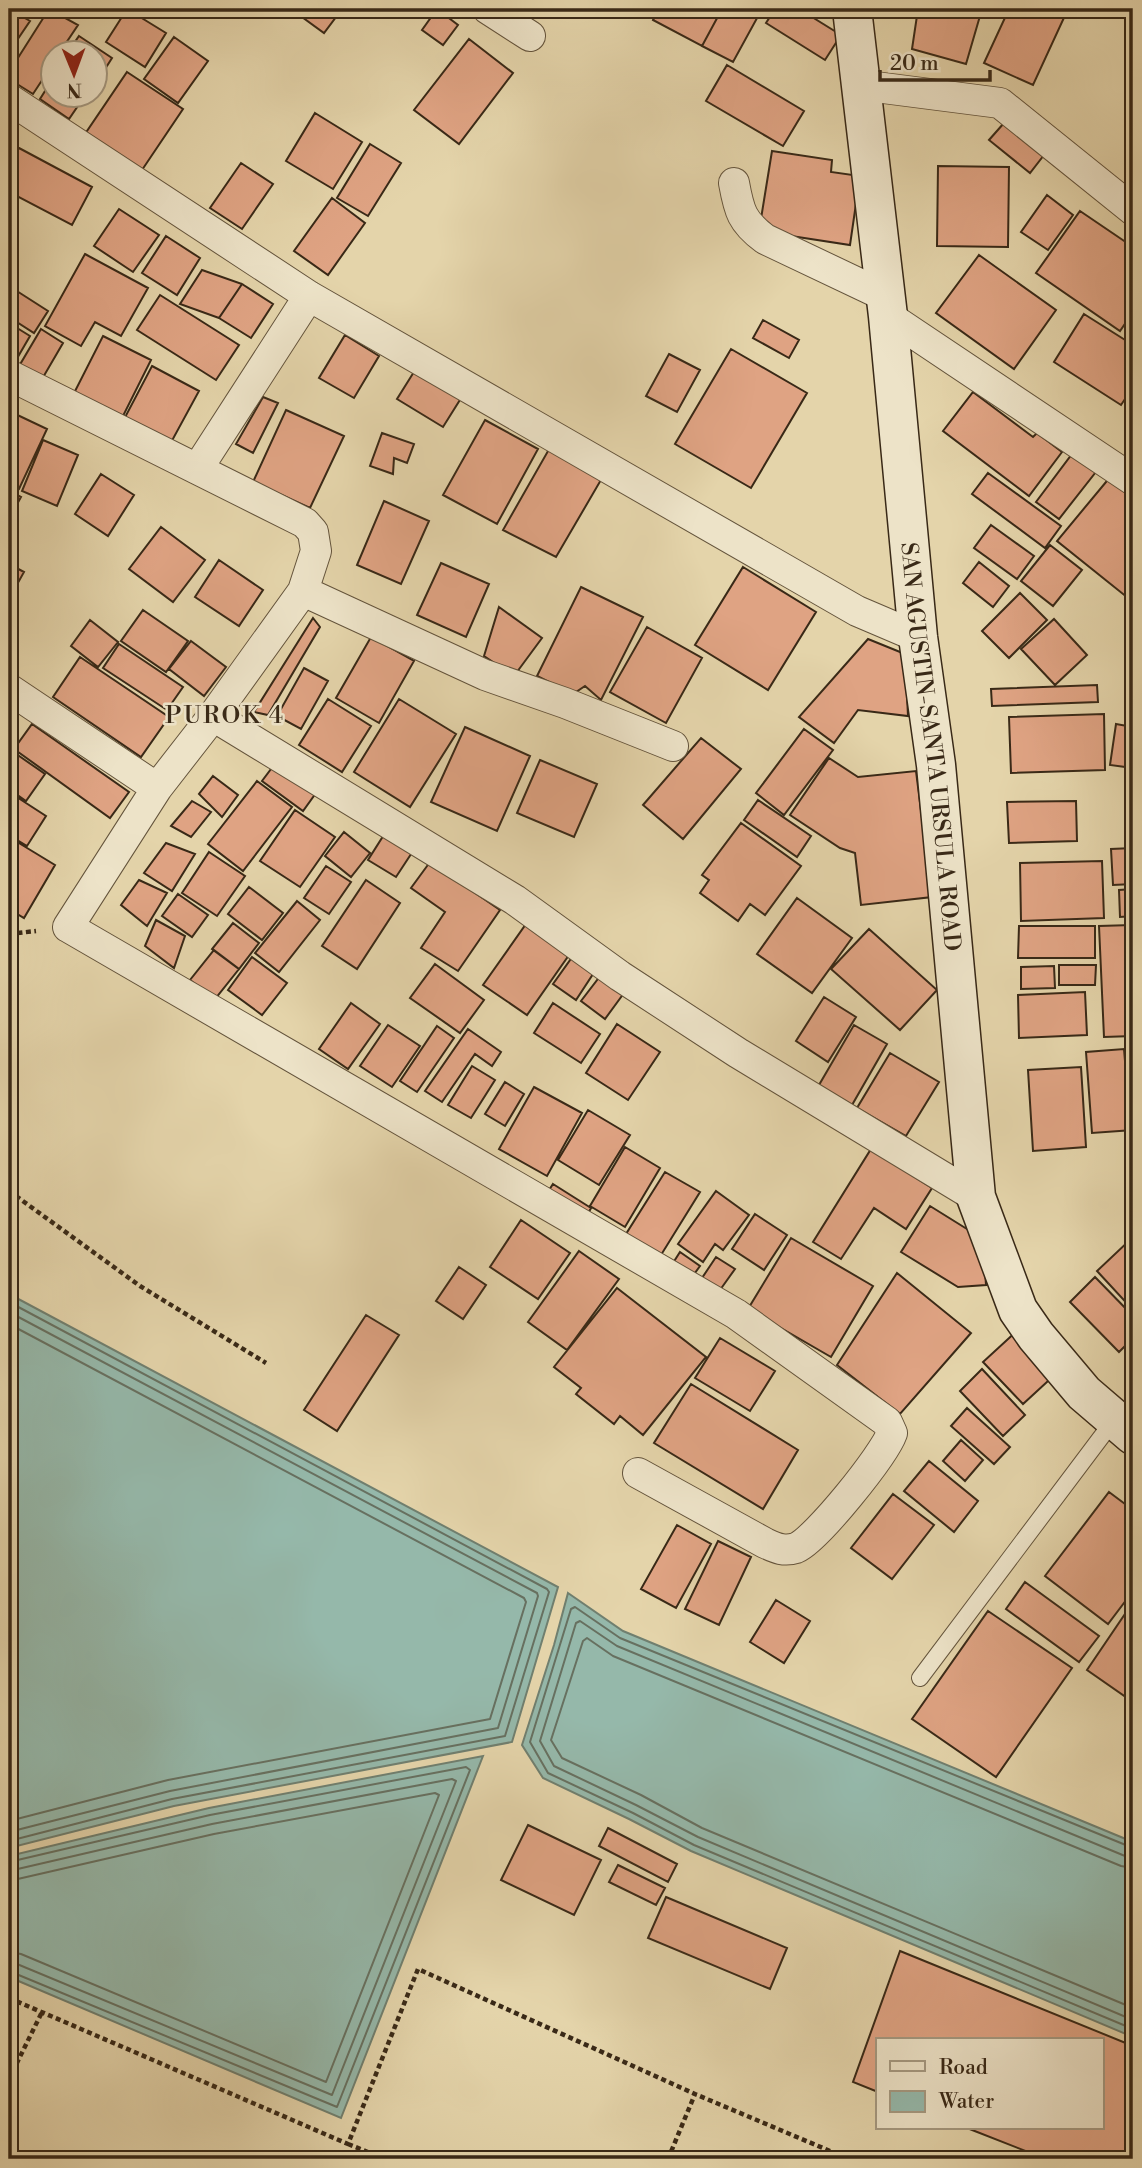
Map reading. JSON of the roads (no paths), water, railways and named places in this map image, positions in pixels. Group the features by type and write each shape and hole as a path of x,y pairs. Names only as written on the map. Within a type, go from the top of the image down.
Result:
{"street":[{"path":"488,9 530,36"},
{"name":"SAN AGUSTIN-SANTA URSULA ROAD","path":"852,9 887,306 918,637 936,765 976,1197 1017,1310 1084,1393 1124,1427"},
{"path":"860,85 1000,103 1133,210"},
{"path":"9,99 309,296 857,611 918,637"},
{"path":"734,183 738,208 749,227 765,239 887,306 1133,480"},
{"path":"198,468 309,296"},
{"path":"9,375 305,523 313,532 316,551 303,591 213,716 157,788 68,927 736,1314 887,1422 892,1433 874,1461 819,1531 798,1547 784,1551 765,1544 638,1472"},
{"path":"303,591 485,674 673,746"},
{"path":"9,689 157,788"},
{"path":"213,716 515,900 620,976 738,1053 976,1197"}],"lane":[{"path":"920,1678 1124,1427"}],"water":[{"path":"9,1294 558,1587 512,1742 174,1806 9,1848"},
{"path":"568,1593 623,1631 1133,1842 1133,2037 691,1851 543,1778 522,1745"},
{"path":"483,1756 341,2118 9,1977 9,1856 209,1808"}],"district":[{"name":"PUROK 4","path":"225,715"}]}
